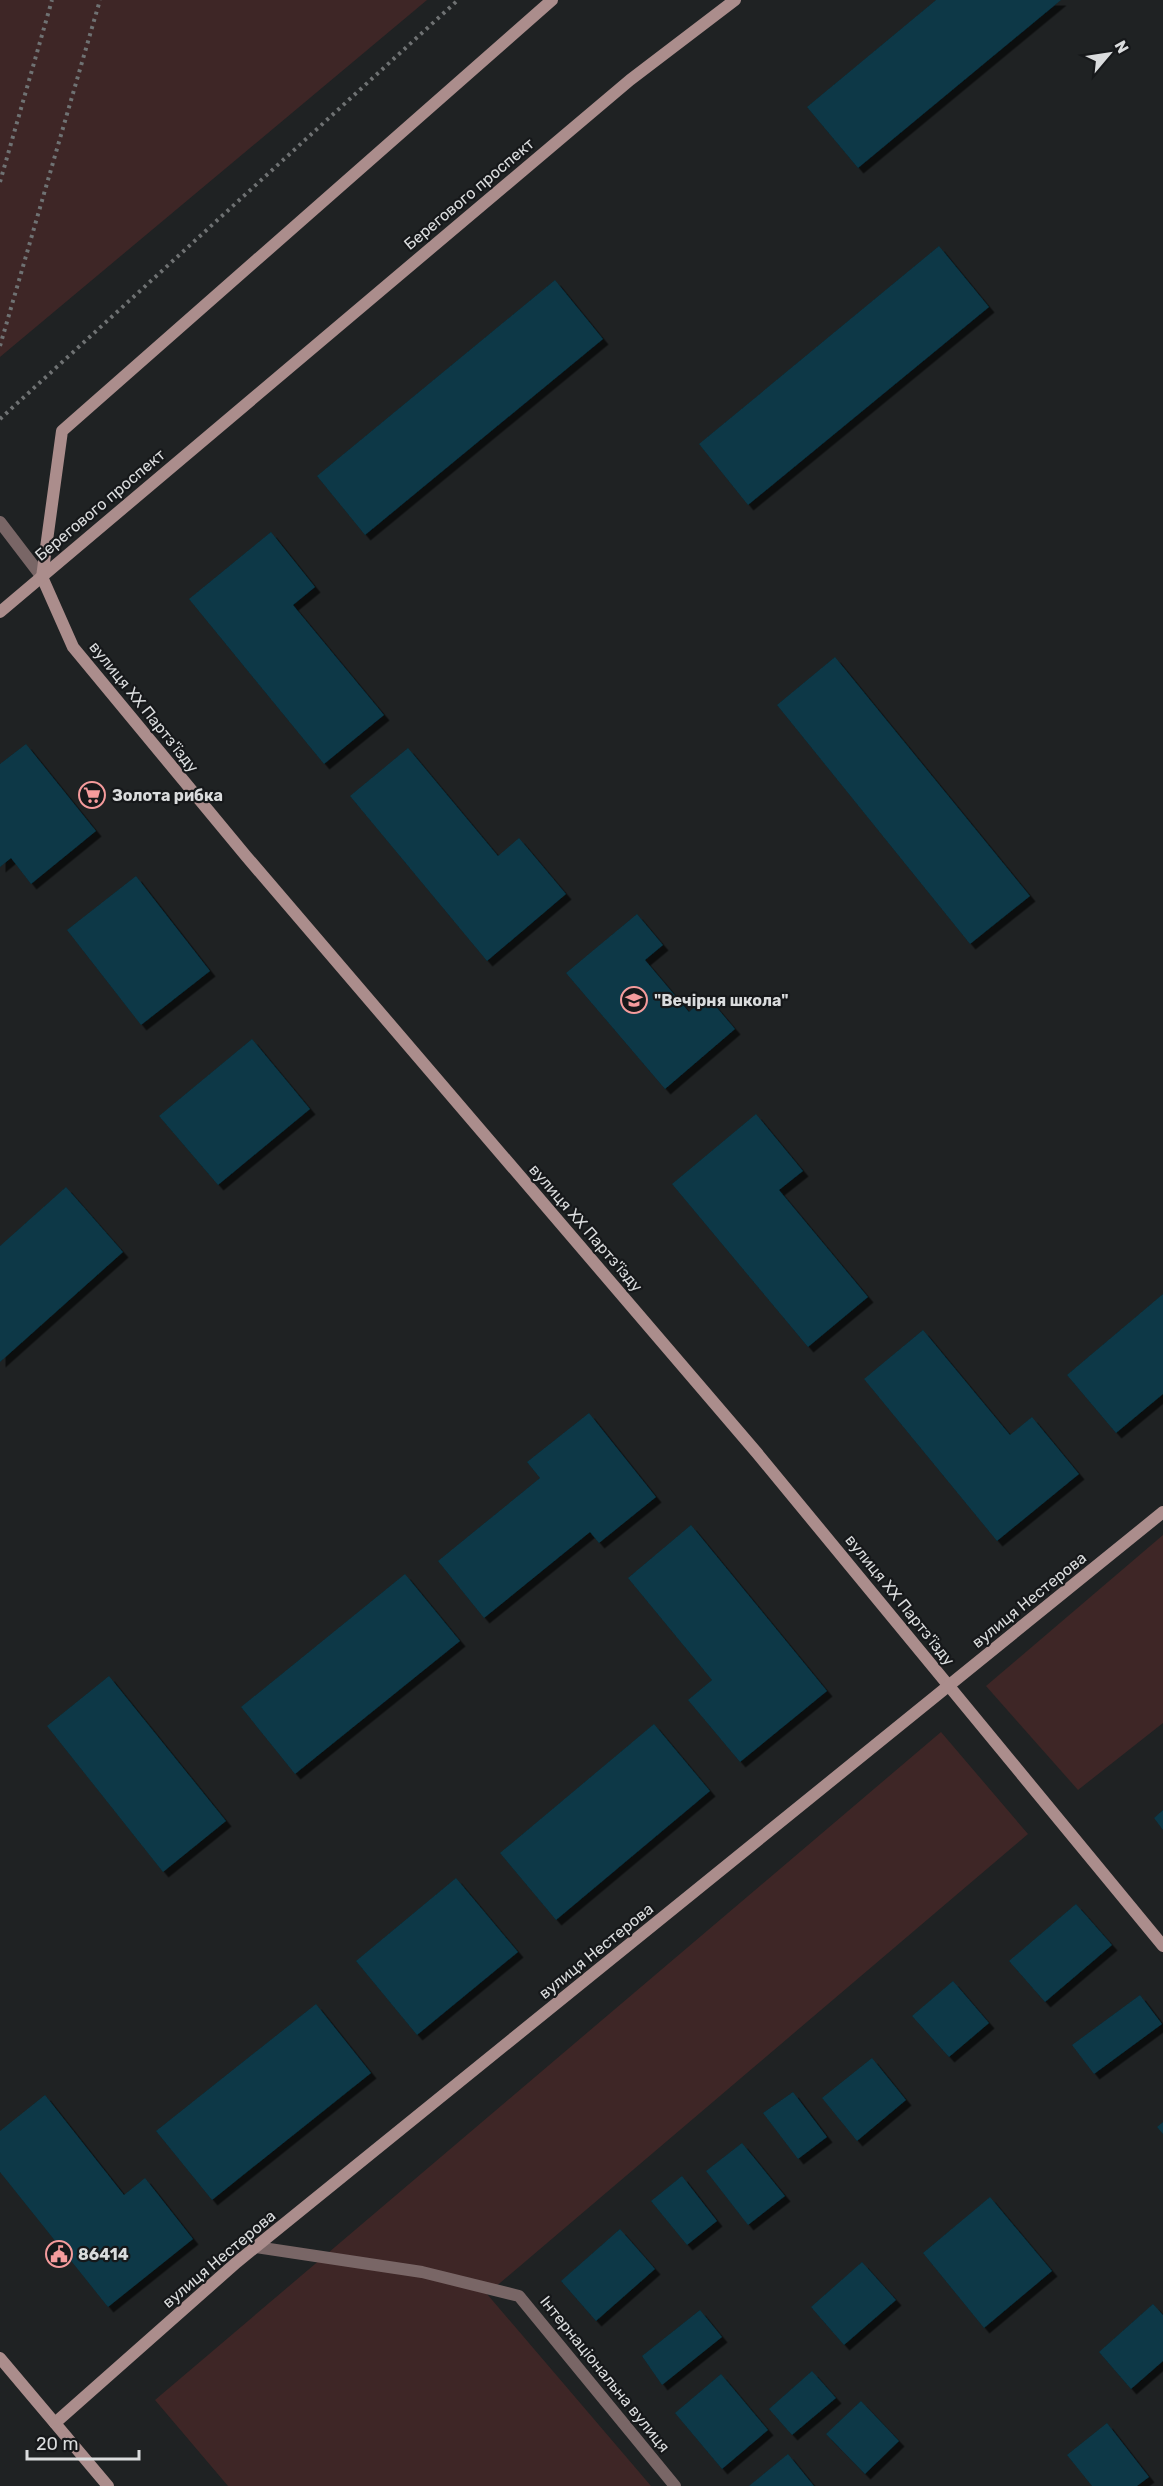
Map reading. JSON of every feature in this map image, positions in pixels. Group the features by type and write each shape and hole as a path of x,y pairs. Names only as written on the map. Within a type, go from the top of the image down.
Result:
{"street":[{"name":"Берегового проспект","path":"42,576 62,431 552,0"},
{"name":"Берегового проспект","path":"42,576 630,80 735,0"},
{"name":"вулиця XX Партз'їзду","path":"0,522 42,576 73,647 246,856 757,1453 1163,1946"},
{"path":"0,612 42,576"},
{"name":"вулиця Нестерова","path":"55,2423 256,2247 1163,1512"},
{"name":"Інтернаціональна вулиця","path":"256,2247 422,2272 519,2296 675,2486"},
{"path":"0,2358 108,2486"}],"path":[{"path":"0,182 52,0"},
{"path":"0,346 100,0"},
{"path":"0,419 458,0"}],"shaded area":[{"path":"0,0 427,0 0,357"},
{"path":"1163,1535 1163,1723 1078,1790 986,1686"},
{"path":"941,1732 1028,1834 487,2294 651,2486 228,2486 155,2400"}],"building":[{"path":"936,0 1061,0 858,168 807,107"},
{"path":"939,246 989,307 748,505 699,444"},
{"path":"555,280 603,339 365,535 317,476"},
{"path":"271,532 315,587 293,605 384,715 324,764 189,599"},
{"path":"835,657 1030,896 970,944 777,705"},
{"path":"26,744 96,831 31,884 11,858 0,867 0,764"},
{"path":"408,748 498,856 519,838 566,894 487,961 350,796"},
{"path":"136,876 210,971 141,1025 67,930"},
{"path":"637,914 663,945 645,960 689,1012 707,996 735,1029 665,1089 566,973"},
{"path":"252,1039 310,1109 218,1185 159,1116"},
{"path":"756,1114 803,1171 779,1190 868,1297 808,1347 672,1184"},
{"path":"66,1187 123,1252 0,1362 0,1246"},
{"path":"1163,1294 1163,1394 1116,1433 1067,1375"},
{"path":"923,1330 1010,1435 1032,1417 1079,1474 997,1541 864,1379"},
{"path":"589,1413 656,1497 599,1543 590,1532 484,1618 438,1561 540,1478 527,1462"},
{"path":"691,1525 827,1691 740,1762 688,1700 712,1680 628,1578"},
{"path":"405,1574 460,1641 295,1774 241,1707"},
{"path":"109,1676 226,1821 163,1872 47,1726"},
{"path":"654,1724 710,1791 556,1920 500,1853"},
{"path":"1163,1810 1163,1830 1154,1818"},
{"path":"456,1878 518,1952 417,2035 356,1961"},
{"path":"1076,1904 1112,1945 1045,2002 1009,1961"},
{"path":"953,1981 989,2023 949,2057 912,2016"},
{"path":"1140,1995 1162,2024 1094,2074 1072,2045"},
{"path":"316,2004 371,2073 212,2200 156,2131"},
{"path":"872,2058 906,2100 857,2141 822,2098"},
{"path":"793,2092 827,2137 798,2159 763,2113"},
{"path":"45,2095 124,2195 145,2178 193,2239 108,2307 0,2172 0,2131"},
{"path":"1163,2122 1163,2134 1157,2127"},
{"path":"742,2143 785,2196 748,2225 706,2171"},
{"path":"682,2176 717,2221 687,2245 651,2201"},
{"path":"990,2197 1052,2271 984,2328 923,2253"},
{"path":"620,2229 655,2269 596,2321 561,2281"},
{"path":"862,2262 896,2300 844,2345 811,2307"},
{"path":"1153,2304 1163,2315 1163,2361 1131,2389 1099,2352"},
{"path":"700,2310 722,2337 662,2385 642,2356"},
{"path":"812,2371 836,2398 792,2435 769,2409"},
{"path":"721,2374 768,2430 722,2469 675,2413"},
{"path":"861,2401 899,2441 865,2474 826,2434"},
{"path":"1107,2423 1149,2477 1137,2486 1092,2486 1067,2455"},
{"path":"788,2454 814,2486 749,2486"}],"place":[{"name":"Золота рибка","path":"92,795"},
{"name":"\"Вечірня школа\"","path":"634,1000"},
{"name":"86414","path":"59,2254"}]}
